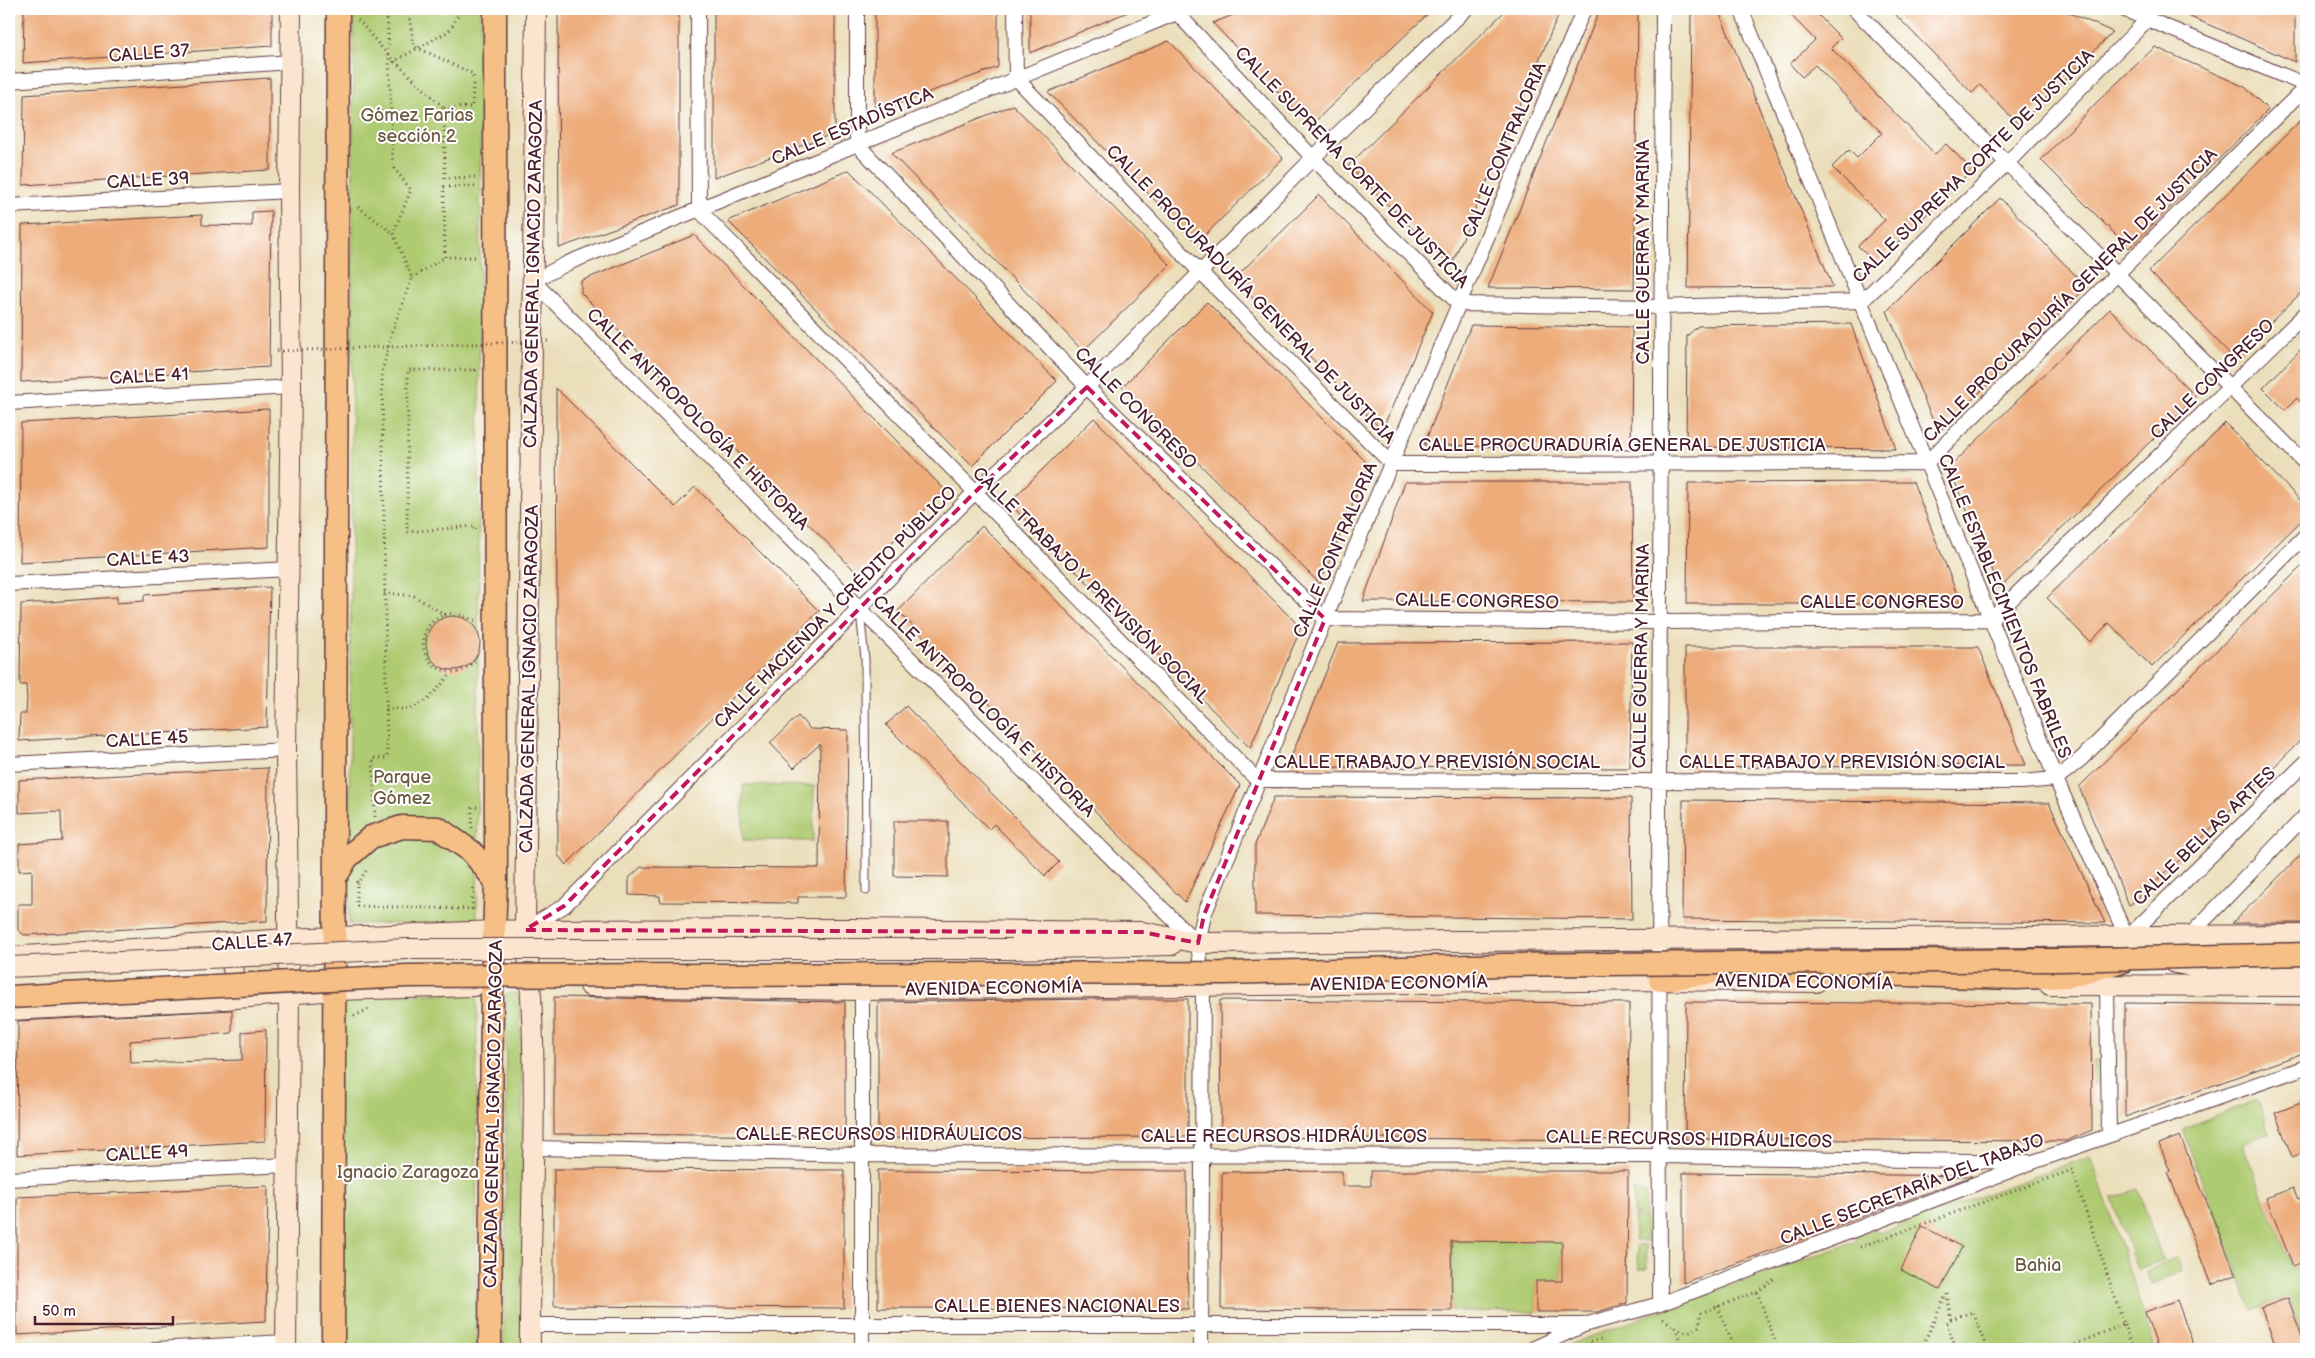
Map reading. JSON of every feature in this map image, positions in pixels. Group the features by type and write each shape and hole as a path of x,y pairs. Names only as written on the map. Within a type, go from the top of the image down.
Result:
{"main road":[{"path":"286,1346 288,994 286,750 291,387 289,191 291,9"},
{"path":"334,1349 338,9"},
{"name":"CALZADA GENERAL IGNACIO ZARAGOZA","path":"490,1349 492,986 496,882 495,9"},
{"name":"CALZADA GENERAL IGNACIO ZARAGOZA","path":"530,1349 535,1148 532,986 525,930 536,9"},
{"path":"336,875 347,858 371,837 402,827 438,828 472,852 496,882"},
{"path":"495,931 843,928 1142,932 1198,943"},
{"path":"609,929 592,944 591,956 595,970 612,986"},
{"name":"CALLE 47","path":"9,957 287,939 495,931"},
{"path":"9,997 406,976 1217,973 2127,948 2189,936 2306,935"},
{"path":"9,967 406,949 1151,947 1198,943 1660,939 2127,948 2306,954"},
{"path":"207,944 226,954 232,962 235,972 234,982 229,991 211,1000"},
{"path":"1660,980 1727,970 2016,978 2069,976 2127,948 2167,962 2203,968 2306,969"},
{"name":"AVENIDA ECONOMÍA","path":"492,986 862,990 1660,980 2107,986 2306,986"},
{"path":"9,1010 211,1000 336,990 492,986"}],"street":[{"path":"698,9 699,210"},
{"path":"857,9 857,144"},
{"path":"1015,9 1016,78"},
{"name":"CALLE HACIENDA Y CRÉDITO PÚBLICO","path":"525,930 564,906 974,493 1087,387 1313,158 1466,9"},
{"name":"CALLE CONTRALORIA","path":"1201,1349 1203,985 1198,943 1204,915 1257,780 1584,9"},
{"name":"CALLE GUERRA Y MARINA","path":"1660,1304 1658,1156 1663,9"},
{"name":"CALLE ESTABLECIMIENTOS FABRILES","path":"1741,9 1862,301 1990,620 2127,948"},
{"path":"1854,9 2306,464"},
{"path":"2123,9 2148,14 2306,86"},
{"name":"CALLE ESTADÍSTICA","path":"533,281 568,263 1180,10"},
{"name":"CALLE SUPREMA CORTE DE JUSTICIA","path":"1180,10 1313,158 1459,304 1661,307 1862,301 2006,164 2148,14"},
{"name":"CALLE 37","path":"9,81 291,62"},
{"name":"CALLE PROCURADURÍA GENERAL DE JUSTICIA","path":"1016,78 1200,272 1392,464 1926,464 2306,86"},
{"name":"CALLE CONGRESO","path":"857,144 1087,387 1325,619 1661,622 1990,620 2306,313"},
{"name":"CALLE 39","path":"9,206 289,191"},
{"name":"CALLE TRABAJO Y PREVISIÓN SOCIAL","path":"699,210 1257,780 2022,782 2056,779"},
{"name":"CALLE ANTROPOLOGÍA E HISTORIA","path":"533,281 860,609 1198,943"},
{"name":"CALLE 41","path":"9,403 291,387"},
{"path":"2056,779 2081,759 2306,535"},
{"name":"CALLE 43","path":"9,584 289,570"},
{"name":"CALLE 45","path":"9,764 286,750"},
{"name":"CALLE BELLAS ARTES","path":"2127,948 2306,762"},
{"path":"2189,936 2303,821"},
{"path":"2107,986 2109,1135"},
{"path":"862,990 862,1349"},
{"name":"CALLE SECRETARÍA DEL TABAJO","path":"1532,1349 1584,1325 1660,1304 2033,1162 2306,1067"},
{"name":"CALLE RECURSOS HIDRÁULICOS","path":"535,1148 861,1155 1658,1156 2033,1162"},
{"name":"CALLE 49","path":"9,1179 287,1164"},
{"name":"CALLE BIENES NACIONALES","path":"530,1325 1584,1325"},
{"path":"156,1349 286,1346"}],"lane":[{"path":"860,609 865,658 866,892"}],"path":[{"path":"387,9 392,167 411,190 393,232"},
{"path":"358,20 389,56 444,108 472,107 473,74 414,46 409,16 411,9"},
{"path":"389,64 449,30 462,9"},
{"path":"444,108 445,178 478,177 478,186 444,187 445,257"},
{"path":"358,207 393,232 412,278"},
{"path":"369,822 377,816 373,758 387,758 382,372 393,328 412,278 445,257 477,256 477,266"},
{"path":"277,351 551,340"},
{"path":"476,342 476,352"},
{"path":"475,535 475,526 407,532 408,370 475,370 476,361"},
{"path":"384,593 414,596 445,615"},
{"path":"475,612 475,621 460,614 445,615 432,623 426,630 423,640 427,659 434,666 451,673 460,672 477,660 477,667"},
{"path":"386,710 411,709 424,702 430,698 451,673"},
{"path":"472,836 472,808 479,807 479,804"},
{"path":"374,859 357,884 357,906 472,909 473,880"},
{"path":"354,1016 378,1004"},
{"path":"1859,1247 2072,1170 2133,1349"},
{"path":"1682,1349 1676,1326 1684,1332 1692,1332 1700,1325 1700,1313 1757,1292 1776,1278"},
{"path":"1757,1292 1778,1349"},
{"path":"1921,1349 1947,1294 1951,1318"},
{"path":"1718,1306 1734,1349"},
{"path":"1956,1349 1947,1324 1951,1318 1973,1312 1988,1349"},
{"path":"2064,1349 2124,1324"}],"highlighted area":[{"path":"1087,387 1325,619 1204,915 1198,943 1142,932 525,930 564,906 974,493"}],"green space":[{"name":"Gómez Farias sección 2","path":"354,9 481,9 477,923 349,924"},
{"path":"743,785 814,786 813,841 743,840"},
{"name":"Ignacio Zaragoza","path":"338,994 477,994 476,1349 340,1349"},
{"path":"506,994 517,994 520,1002 523,1138 521,1349 503,1349 506,1223"},
{"path":"2094,1061 2101,1061 2101,1085 2094,1085"},
{"path":"2257,1100 2270,1132 2242,1143 2293,1270 2306,1265 2306,1344 2289,1296 2252,1310 2182,1129"},
{"name":"Bahia","path":"2091,1156 2155,1349 1558,1349 1698,1297 1856,1242 1857,1235 1875,1229 1879,1233 1906,1223 1903,1215 1934,1201 1939,1211"},
{"path":"2138,1189 2163,1261 2137,1269 2112,1198"},
{"path":"1633,1191 1645,1192 1646,1216 1634,1215"},
{"path":"1634,1217 1645,1218 1647,1241 1635,1241"},
{"path":"1451,1241 1562,1241 1562,1281 1536,1281 1536,1312 1452,1311"},
{"path":"1646,1245 1647,1268 1639,1269 1637,1246"},
{"path":"2177,1258 2182,1271 2151,1284 2146,1271"}],"building":[{"path":"24,9 272,9 272,46 23,63"},
{"path":"558,9 679,9 679,205 559,248"},
{"path":"714,9 835,9 835,133 714,178"},
{"path":"875,9 998,9 998,67 875,112"},
{"path":"1030,9 1135,9 1030,53"},
{"path":"1248,9 1433,9 1310,126 1213,23"},
{"path":"1507,9 1561,9 1451,266 1348,166"},
{"path":"1600,9 1620,9 1638,15 1634,289 1488,288"},
{"path":"1704,9 1718,9 1833,287 1688,288 1691,15"},
{"path":"1785,9 1812,9 1841,38 1831,48 1935,154 1946,144 1972,170 1876,264 1858,246 1885,220 1832,167 1849,150 1857,158 1882,133 1815,65 1802,77 1790,64 1815,40"},
{"path":"1890,9 2061,9 2113,32 2019,125 1980,85 1972,93"},
{"path":"2171,9 2295,9 2295,62 2231,34"},
{"path":"1169,41 1283,158 1197,243 1048,92"},
{"path":"2155,47 2245,87 2268,110 2129,248 2041,160 2098,101"},
{"path":"270,78 270,170 23,185 24,95"},
{"path":"1013,105 1170,265 1083,351 891,153"},
{"path":"2306,115 2306,288 2234,358 2149,271"},
{"path":"849,170 1057,381 972,466 728,221"},
{"path":"1319,195 1433,312 1382,430 1234,279"},
{"path":"2000,198 2087,287 1938,433 1887,311"},
{"path":"271,211 269,367 21,382 22,225 202,215 202,225 252,226 252,212"},
{"path":"694,235 945,490 859,575 581,293 581,281"},
{"path":"1207,302 1369,465 1320,584 1122,387"},
{"path":"2110,309 2196,397 2000,588 1949,468"},
{"path":"1851,324 1896,449 1686,447 1687,336 1698,326"},
{"path":"1471,325 1632,327 1631,450 1424,445"},
{"path":"2306,344 2306,408 2297,398 2285,410 2263,388"},
{"path":"556,388 675,507 695,487 819,611 566,865 558,855"},
{"path":"269,409 269,547 20,562 21,423"},
{"path":"1094,418 1301,628 1250,748 1009,503"},
{"path":"2225,423 2306,506 2306,516 2152,667 2109,623 2090,642 2047,598"},
{"path":"1405,482 1632,482 1633,602 1363,601"},
{"path":"1913,482 1961,604 1687,604 1688,483"},
{"path":"982,526 1240,785 1185,902 898,611"},
{"path":"2306,562 2306,735 2185,855 2129,906 2079,787"},
{"path":"270,587 267,727 19,741 20,714 26,714 27,699 26,685 20,685 21,604 117,597 117,603 144,601 144,595"},
{"path":"448,616 458,616 468,620 476,628 480,643 476,658 468,666 458,670 448,670 438,666 430,658 426,648 426,638 430,628 438,620"},
{"path":"1632,642 1630,768 1287,767 1338,643"},
{"path":"1685,647 1978,647 2026,765 1685,768"},
{"path":"906,706 1059,862 1045,876 994,824 989,829 886,725"},
{"path":"798,716 810,729 848,730 846,897 798,897 798,903 660,902 660,896 629,895 629,878 641,867 819,868 820,744 794,768 770,743"},
{"path":"268,768 267,921 24,935 18,930 18,904 32,904 32,870 19,871 19,844 62,841 61,811 19,813 19,780"},
{"path":"1274,797 1631,798 1632,919 1255,915 1255,845"},
{"path":"1683,800 2049,803 2105,923 1682,919"},
{"path":"894,821 948,821 948,877 894,876"},
{"path":"2306,849 2306,923 2232,923 2268,888"},
{"path":"554,997 845,1002 845,1136 554,1134"},
{"path":"1188,999 1188,1137 878,1138 878,1002"},
{"path":"1220,1000 1629,1003 1628,1140 1221,1137"},
{"path":"1686,1002 2091,1004 2092,1130 2066,1141 1685,1139"},
{"path":"2125,1003 2306,1005 2306,1052 2125,1117"},
{"path":"232,1010 232,1033 130,1041 131,1063 242,1060 242,1032 266,1030 265,1141 17,1155 18,1021"},
{"path":"2306,1101 2306,1152 2292,1157 2275,1113"},
{"path":"2180,1136 2236,1275 2211,1285 2159,1144"},
{"path":"554,1169 844,1170 844,1308 554,1306"},
{"path":"878,1170 1187,1171 1188,1309 878,1308"},
{"path":"1342,1171 1342,1186 1371,1186 1371,1171 1628,1171 1627,1303 1597,1312 1536,1312 1536,1281 1562,1281 1562,1242 1451,1241 1452,1311 1221,1309 1222,1172"},
{"path":"1683,1173 1813,1174 1972,1176 1683,1283"},
{"path":"268,1186 266,1321 17,1335 17,1197"},
{"path":"2293,1188 2298,1199 2306,1196 2306,1261 2293,1266 2266,1198"},
{"path":"1922,1226 1962,1247 1940,1290 1901,1270"},
{"path":"2288,1298 2306,1349 2277,1349 2261,1308"},
{"path":"2177,1300 2195,1349 2158,1349 2145,1312"}],"park label":[{"name":"Parque Gómez","path":"402,788"}]}
